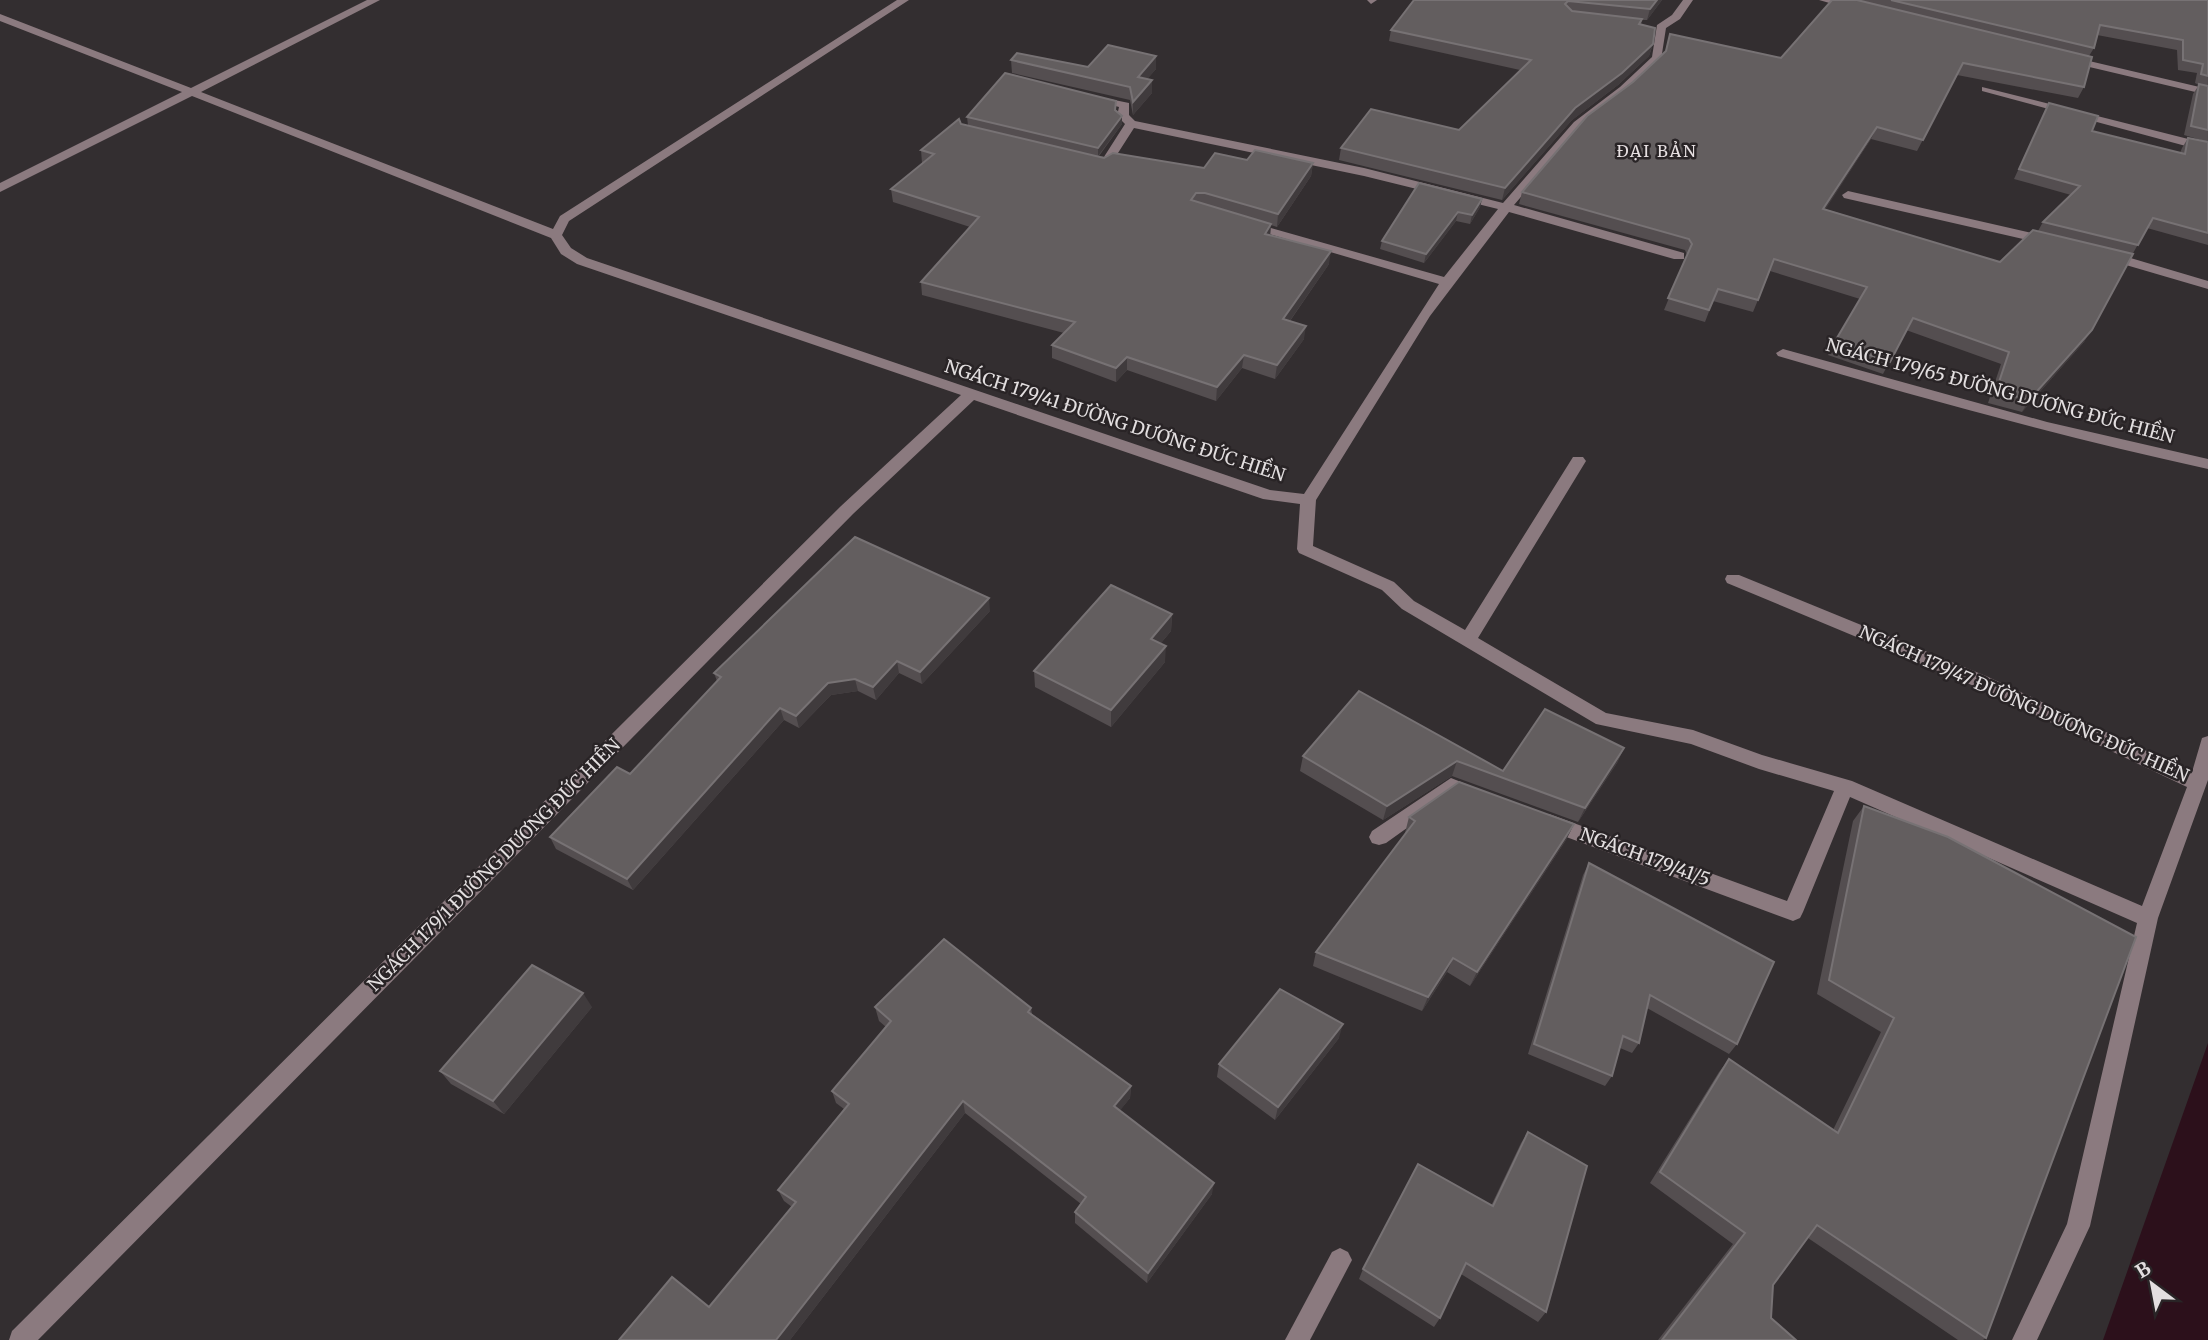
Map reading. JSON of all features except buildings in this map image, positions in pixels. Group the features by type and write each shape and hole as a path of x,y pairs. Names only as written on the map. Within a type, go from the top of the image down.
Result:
{"street":[{"path":"0,188 375,0"},
{"path":"0,17 556,235 564,219 904,0"},
{"path":"1688,0 1676,17 1655,26 1657,58 1614,98 1577,124 1506,206 1423,316 1308,500 1305,549 1388,586 1408,605 1602,719 1693,737 1759,762 1845,786 2148,918"},
{"path":"1824,0 1864,10"},
{"path":"2062,57 2208,92"},
{"path":"1986,89 2208,148"},
{"path":"1086,95 1125,105 1123,116 1131,124 1364,172 1506,206 1679,256"},
{"path":"1080,158 1105,164 1131,124"},
{"path":"1848,195 2057,243"},
{"path":"1239,223 1447,282"},
{"name":"NGÁCH 179/41 ĐƯỜNG DƯƠNG ĐỨC HIỀN","path":"556,235 566,251 582,261 1269,495 1308,500"},
{"path":"2097,252 2208,285"},
{"name":"NGÁCH 179/65 ĐƯỜNG DƯƠNG ĐỨC HIỀN","path":"1783,353 1955,403 2132,448 2208,464"},
{"name":"NGÁCH 179/1 ĐƯỜNG DƯƠNG ĐỨC HIỀN","path":"21,1340 847,510 970,395"},
{"path":"1467,641 1578,461"},
{"name":"NGÁCH 179/47 ĐƯỜNG DƯƠNG ĐỨC HIỀN","path":"1732,579 1980,681 2198,783"},
{"path":"2024,1340 2078,1226 2148,918 2198,783 2208,743"},
{"path":"1379,837 1451,786 1489,800"},
{"name":"NGÁCH 179/41/5","path":"1527,814 1793,912 1845,786"},
{"path":"1297,1340 1340,1261"}],"shaded area":[{"path":"2208,1043 2208,1340 2103,1340"}],"district":[{"name":"ĐẠI BẢN","path":"1657,151"}]}
